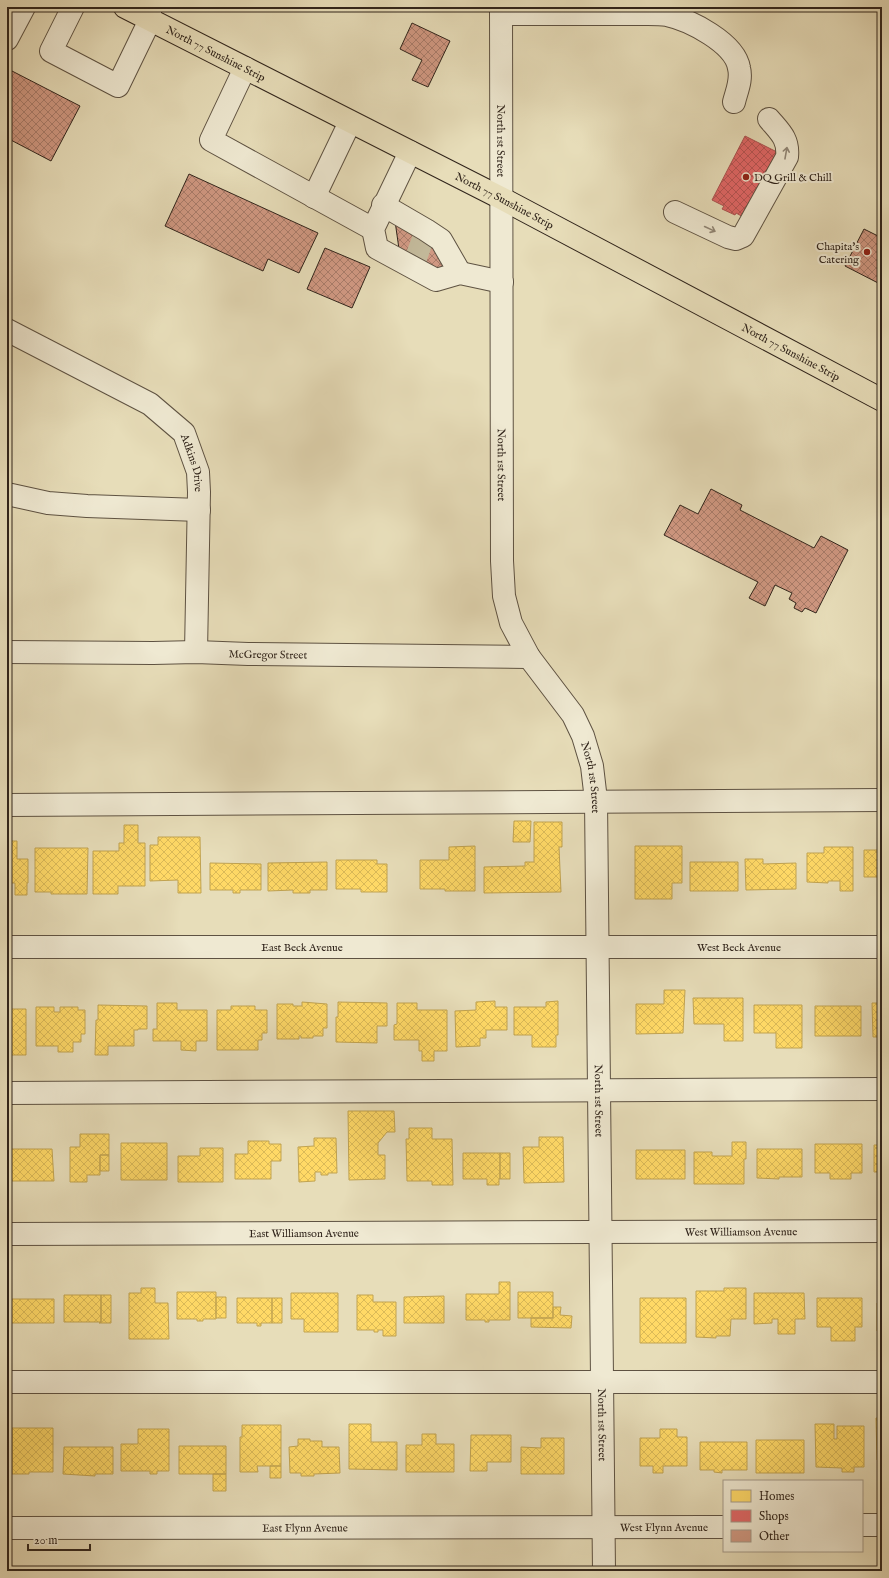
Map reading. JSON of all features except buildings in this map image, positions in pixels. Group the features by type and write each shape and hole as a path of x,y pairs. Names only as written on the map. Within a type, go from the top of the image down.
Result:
{"main road":[{"name":"North 77 Sunshine Strip","path":"125,7 150,13 245,68 501,198 882,400"}],"street":[{"path":"7,39 24,7"},
{"path":"73,7 51,51 118,86 150,13"},
{"path":"501,11 667,15 685,21 704,30 732,53 739,66 740,79 734,102"},
{"name":"North 1st Street","path":"501,11 502,561 504,596 511,623 529,657 573,715 583,736 592,766 596,800 604,1571"},
{"path":"245,68 211,140 373,229"},
{"path":"675,212 728,237 736,239 743,236 787,157 788,147 784,137 769,119"},
{"path":"314,197 350,122"},
{"path":"410,152 383,205 373,229 377,248 414,262 436,280 460,273 502,282"},
{"path":"383,205 425,233 441,240 460,273"},
{"name":"Adkins Drive","path":"7,330 150,404 184,433 198,472 199,510 196,652"},
{"path":"7,494 48,503 199,510"},
{"name":"McGregor Street","path":"7,652 196,652 248,654 529,657"},
{"path":"7,805 596,800 882,800"},
{"name":"East Beck Avenue","path":"7,947 597,947"},
{"name":"West Beck Avenue","path":"597,947 882,947"},
{"path":"7,1094 882,1089"},
{"name":"West Williamson Avenue","path":"600,1232 882,1231"},
{"name":"East Williamson Avenue","path":"7,1234 600,1232"},
{"path":"7,1382 882,1382"},
{"path":"863,1525 882,1525"},
{"name":"West Flynn Avenue","path":"603,1528 723,1527"},
{"name":"East Flynn Avenue","path":"7,1528 603,1528"}],"tunnel":[{"path":"416,258 424,236"}],"place":[{"name":"DQ Grill & Chill","path":"746,177"},
{"name":"Chapita's Catering","path":"867,252"}]}
